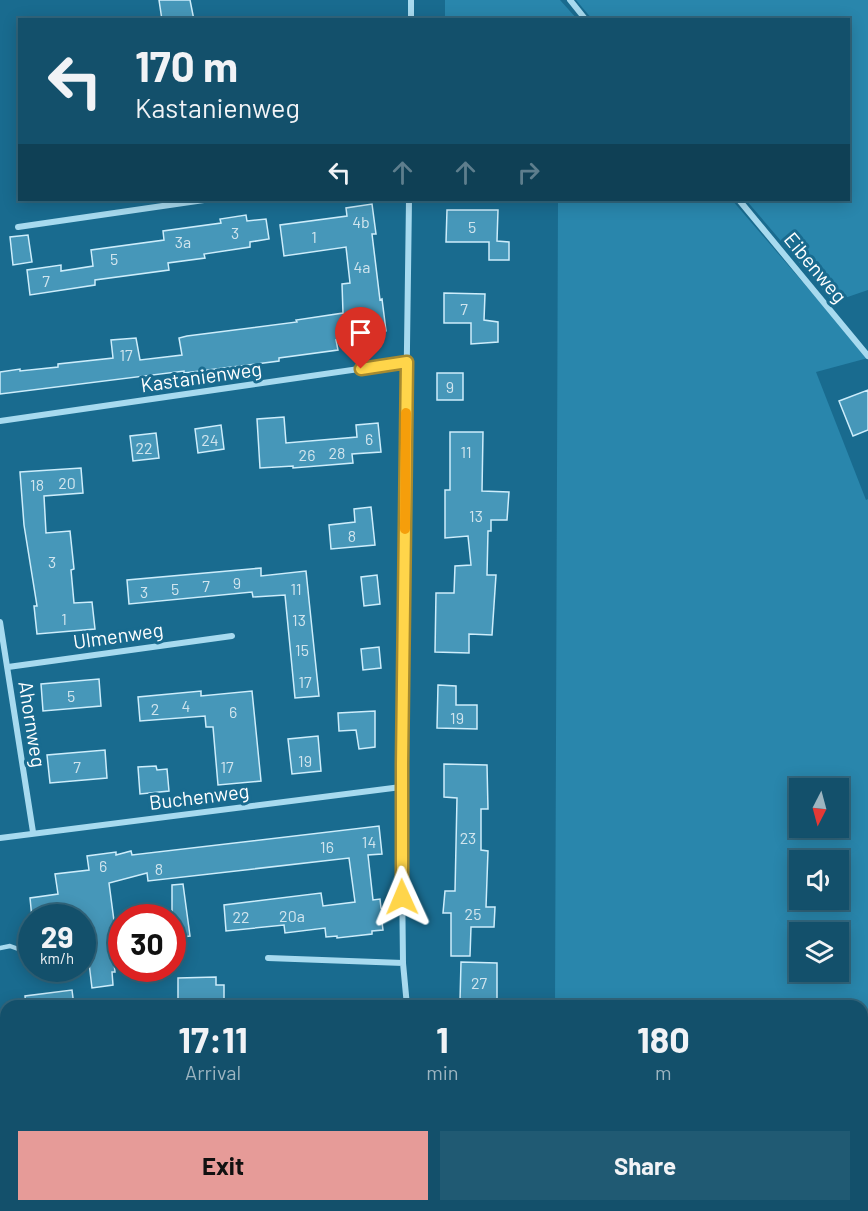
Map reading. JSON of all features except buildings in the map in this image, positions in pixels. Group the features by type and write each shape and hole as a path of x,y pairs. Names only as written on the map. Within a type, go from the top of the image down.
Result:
{"street":[{"path":"411,0 411,18"},
{"path":"570,0 584,18"},
{"path":"18,227 197,201"},
{"path":"406,1000 403,963 401,787 409,201"},
{"name":"Eibenweg","path":"740,201 868,356"},
{"name":"Kastanienweg","path":"0,421 407,362"},
{"name":"Ahornweg","path":"0,622 33,832"},
{"name":"Ulmenweg","path":"8,667 232,636"},
{"name":"Buchenweg","path":"0,838 401,787"},
{"path":"268,958 403,963"}],"lane":[{"path":"0,948 10,946 18,949"}],"shaded area":[{"path":"445,0 560,0 576,18 445,18"},
{"path":"576,0 868,0 868,290 833,302 747,201 850,201 850,18 591,18"},
{"path":"558,201 733,201 868,358 816,372 866,500 868,499 868,1000 555,1000"}],"slow traffic":[{"path":"405,529 406,413"}],"route":[{"path":"361,369 407,362 402,897"}]}
